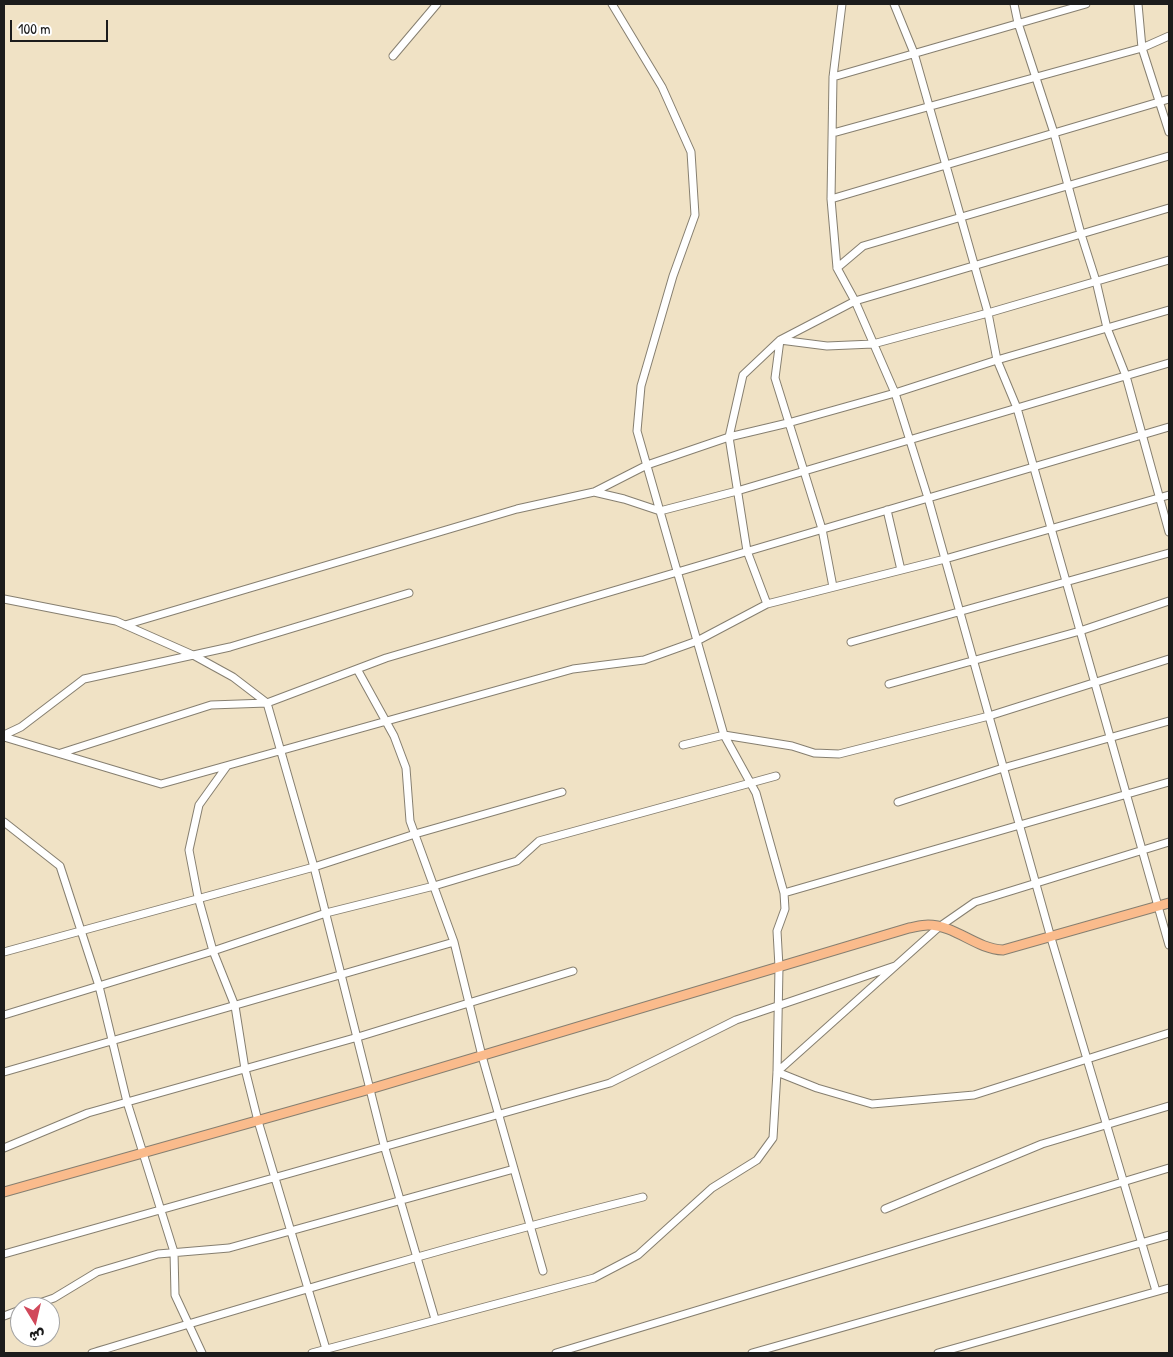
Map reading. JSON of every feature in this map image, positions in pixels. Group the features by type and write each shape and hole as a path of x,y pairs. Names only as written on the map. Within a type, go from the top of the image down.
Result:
{"main road":[{"path":"4,1192 370,1089 909,928 928,925 939,927 992,950 1003,950 1051,938 1169,903"}],"street":[{"path":"393,56 437,4"},
{"path":"312,1353 594,1278 638,1255 712,1188 756,1160 773,1138 777,1072 779,967 777,931 785,909 784,893 756,793 724,735 637,431 641,386 673,276 695,216 691,152 662,87 612,4"},
{"path":"842,4 832,77 831,199 837,268 855,301 895,393 910,440 928,498 1051,938 1156,1291"},
{"path":"894,4 914,53 988,313 997,360 1017,408 1169,945"},
{"path":"1014,4 1035,78 1054,133 1081,234 1096,281 1107,328 1126,376 1169,532"},
{"path":"832,77 1086,4"},
{"path":"1138,4 1142,48 1169,132"},
{"path":"833,133 1142,48 1169,36"},
{"path":"831,199 1169,99"},
{"path":"837,268 863,246 1169,156"},
{"path":"767,604 747,551 728,437 743,375 780,340 855,301 1169,208"},
{"path":"780,340 827,346 873,344 988,313 1169,260"},
{"path":"125,625 517,509 594,492 647,465 728,437 788,423 895,393 997,360 1169,310"},
{"path":"780,340 775,378 822,529 833,587"},
{"path":"594,492 624,498 660,511 737,491 1169,363"},
{"path":"61,753 211,705 267,703 386,658 1169,427"},
{"path":"4,736 161,784 573,669 644,660 697,641 767,604 945,559 1169,495"},
{"path":"887,510 901,570"},
{"path":"851,642 960,613 1169,552"},
{"path":"4,736 21,727 84,679 230,647 409,593"},
{"path":"4,599 116,621 193,655 233,677 267,703 314,867 384,1145 435,1319"},
{"path":"890,684 1080,631 1169,601"},
{"path":"683,745 724,735 792,746 814,753 839,754 989,716 1169,659"},
{"path":"357,669 386,722 406,768 407,803 415,834 454,942 482,1056 542,1271"},
{"path":"898,802 1003,768 1169,721"},
{"path":"227,766 199,805 189,850 198,897 213,951 235,1006 245,1069 258,1121 326,1349"},
{"path":"4,1015 213,951 326,913 434,886 517,861 539,841 776,776"},
{"path":"784,893 1169,782"},
{"path":"4,952 198,897 314,867 415,834 562,792"},
{"path":"4,822 60,866 99,986 127,1102 174,1252 175,1295 202,1353"},
{"path":"777,1072 939,927 975,902 1169,842"},
{"path":"4,1072 454,942"},
{"path":"4,1254 384,1145 610,1084 736,1020 778,1004 895,966"},
{"path":"4,1148 88,1113 358,1037 574,971"},
{"path":"777,1072 817,1088 872,1104 974,1095 1169,1033"},
{"path":"885,1208 1042,1144 1169,1106"},
{"path":"556,1353 1169,1168"},
{"path":"56,1297 97,1272 158,1254 229,1248 514,1169"},
{"path":"92,1353 308,1288 529,1225 643,1197"},
{"path":"752,1353 1169,1235"},
{"path":"938,1353 1169,1288"}]}
